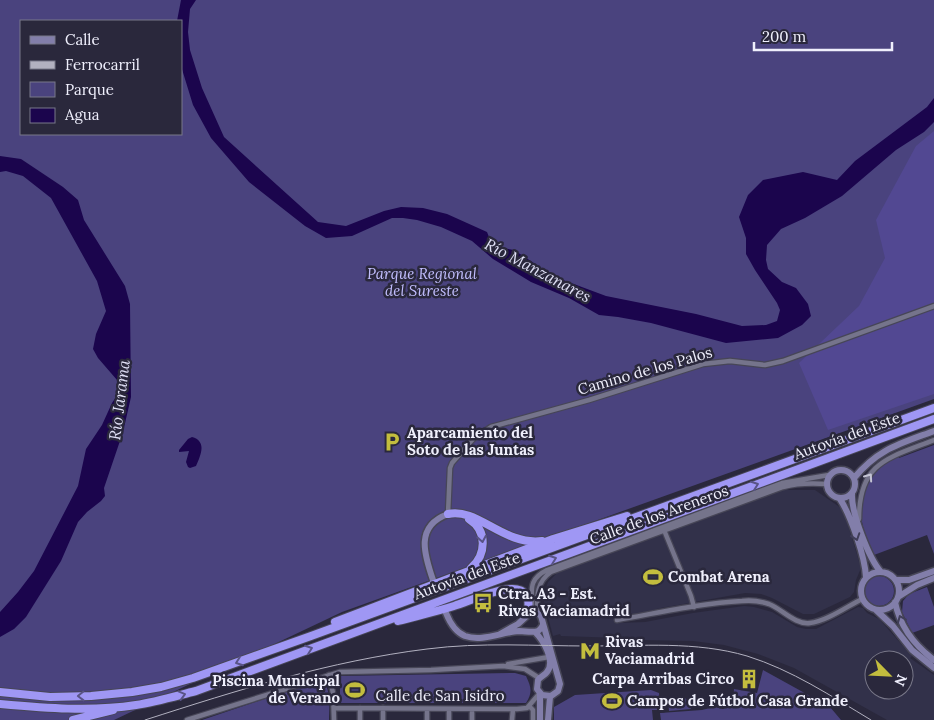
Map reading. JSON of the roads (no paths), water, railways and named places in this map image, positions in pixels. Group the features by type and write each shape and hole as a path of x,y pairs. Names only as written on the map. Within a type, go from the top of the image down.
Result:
{"highway":[{"name":"Autovía del Este","path":"1,692 50,696 91,696 151,689 193,678 934,408"},
{"name":"Autovía del Este","path":"0,704 50,709 94,708 134,705 196,691 934,419"},
{"path":"284,645 366,609 553,540 640,512 651,511"},
{"path":"448,514 455,512 472,516 514,538 532,542 553,540"},
{"path":"448,514 465,516 473,521 483,538 481,556 476,564 459,575"},
{"path":"376,625 454,607 505,588 521,591 527,596 530,615"},
{"path":"73,720 134,705"}],"street":[{"name":"Camino de los Palos","path":"448,514 450,468 452,463 473,440 491,427 589,400 703,364 730,361 765,365 783,361 934,306"},
{"path":"854,478 877,455 891,447 934,431"},
{"path":"859,523 860,496 868,476 886,458 934,440"},
{"path":"852,494 840,499 829,493 826,484 829,475 842,470 851,474 854,478 855,488 852,494 852,507 871,558 881,572"},
{"name":"Calle de los Areneros","path":"530,615 532,585 539,574 547,570 782,483 829,475"},
{"name":"Calle de los Areneros","path":"530,615 543,579 551,572 783,487 797,484 826,484"},
{"path":"840,499 864,559 866,577 860,590 862,599 865,604 876,610 893,626 912,650 934,668"},
{"path":"434,580 424,552 425,539 435,521 448,514"},
{"path":"664,530 694,607"},
{"path":"896,580 909,580 934,571"},
{"path":"866,577 870,574 881,572 892,576 896,580 899,591 897,600 901,621 907,634 916,645 934,660"},
{"path":"876,610 884,610 890,607 917,585 934,578"},
{"path":"617,620 694,607 756,601 770,604 798,621 810,624 862,599"},
{"path":"446,613 453,627 463,635 476,638 532,631 540,629 543,625"},
{"path":"530,615 524,625 543,642 549,658 549,667 546,674 539,678 536,685 540,694 540,720"},
{"path":"500,634 530,615 543,619 543,625 560,684 556,694 550,697 540,694"},
{"path":"187,720 329,675 348,671 431,670 503,666 549,658"},
{"path":"503,666 525,669 539,678"},
{"path":"546,674 553,675 558,679"},
{"path":"329,675 334,720"},
{"path":"534,720 533,710 529,706 540,694"},
{"path":"548,720 550,697"},
{"name":"Calle de San Isidro","path":"334,708 513,709 529,706"},
{"path":"360,708 360,720"},
{"path":"383,708 383,720"},
{"path":"427,720 428,709"},
{"path":"449,709 449,720"},
{"path":"472,709 472,720"},
{"path":"512,720 513,709"}],"water":[{"name":"Río Manzanares","path":"181,0 196,0 190,9 188,32 190,50 202,88 224,137 318,222 346,226 384,211 401,207 423,208 447,214 487,232 491,242 502,248 514,250 555,277 606,296 696,314 742,326 766,325 777,321 780,310 746,254 746,238 739,217 748,195 763,180 803,172 837,180 855,161 927,107 934,98 934,122 924,132 896,150 842,196 805,218 781,229 767,245 766,260 768,269 782,282 796,288 808,304 811,316 802,325 778,338 726,343 651,323 599,315 569,298 531,282 493,259 472,241 441,227 417,220 392,218 352,236 326,238 305,226 249,182 211,138 193,105 182,69 182,20 177,20"},
{"name":"Río Jarama","path":"0,156 21,159 63,187 78,200 84,220 125,286 130,304 131,397 123,432 104,488 105,496 78,522 61,561 26,617 14,629 0,637 0,612 34,571 78,486 86,449 102,425 116,397 119,386 117,380 98,358 93,349 96,334 106,311 97,281 51,198 23,176 6,171 0,172"},
{"path":"192,437 200,442 202,449 196,466 190,468 186,462 189,451 179,452 179,450"}],"railway":[{"path":"145,720 284,678 355,661 427,649 508,645 669,645 728,651 764,662 795,676 871,720"}],"place":[{"name":"Aparcamiento del Soto de las Juntas","path":"392,442"},
{"name":"Combat Arena","path":"653,577"},
{"name":"Ctra. A3 - Est. Rivas Vaciamadrid","path":"483,603"},
{"name":"Rivas Vaciamadrid","path":"590,651"},
{"name":"Carpa Arribas Circo","path":"749,679"},
{"name":"Piscina Municipal de Verano","path":"355,690"},
{"name":"Campos de Fútbol Casa Grande","path":"612,701"}],"park label":[{"name":"Parque Regional del Sureste","path":"422,282"}]}
